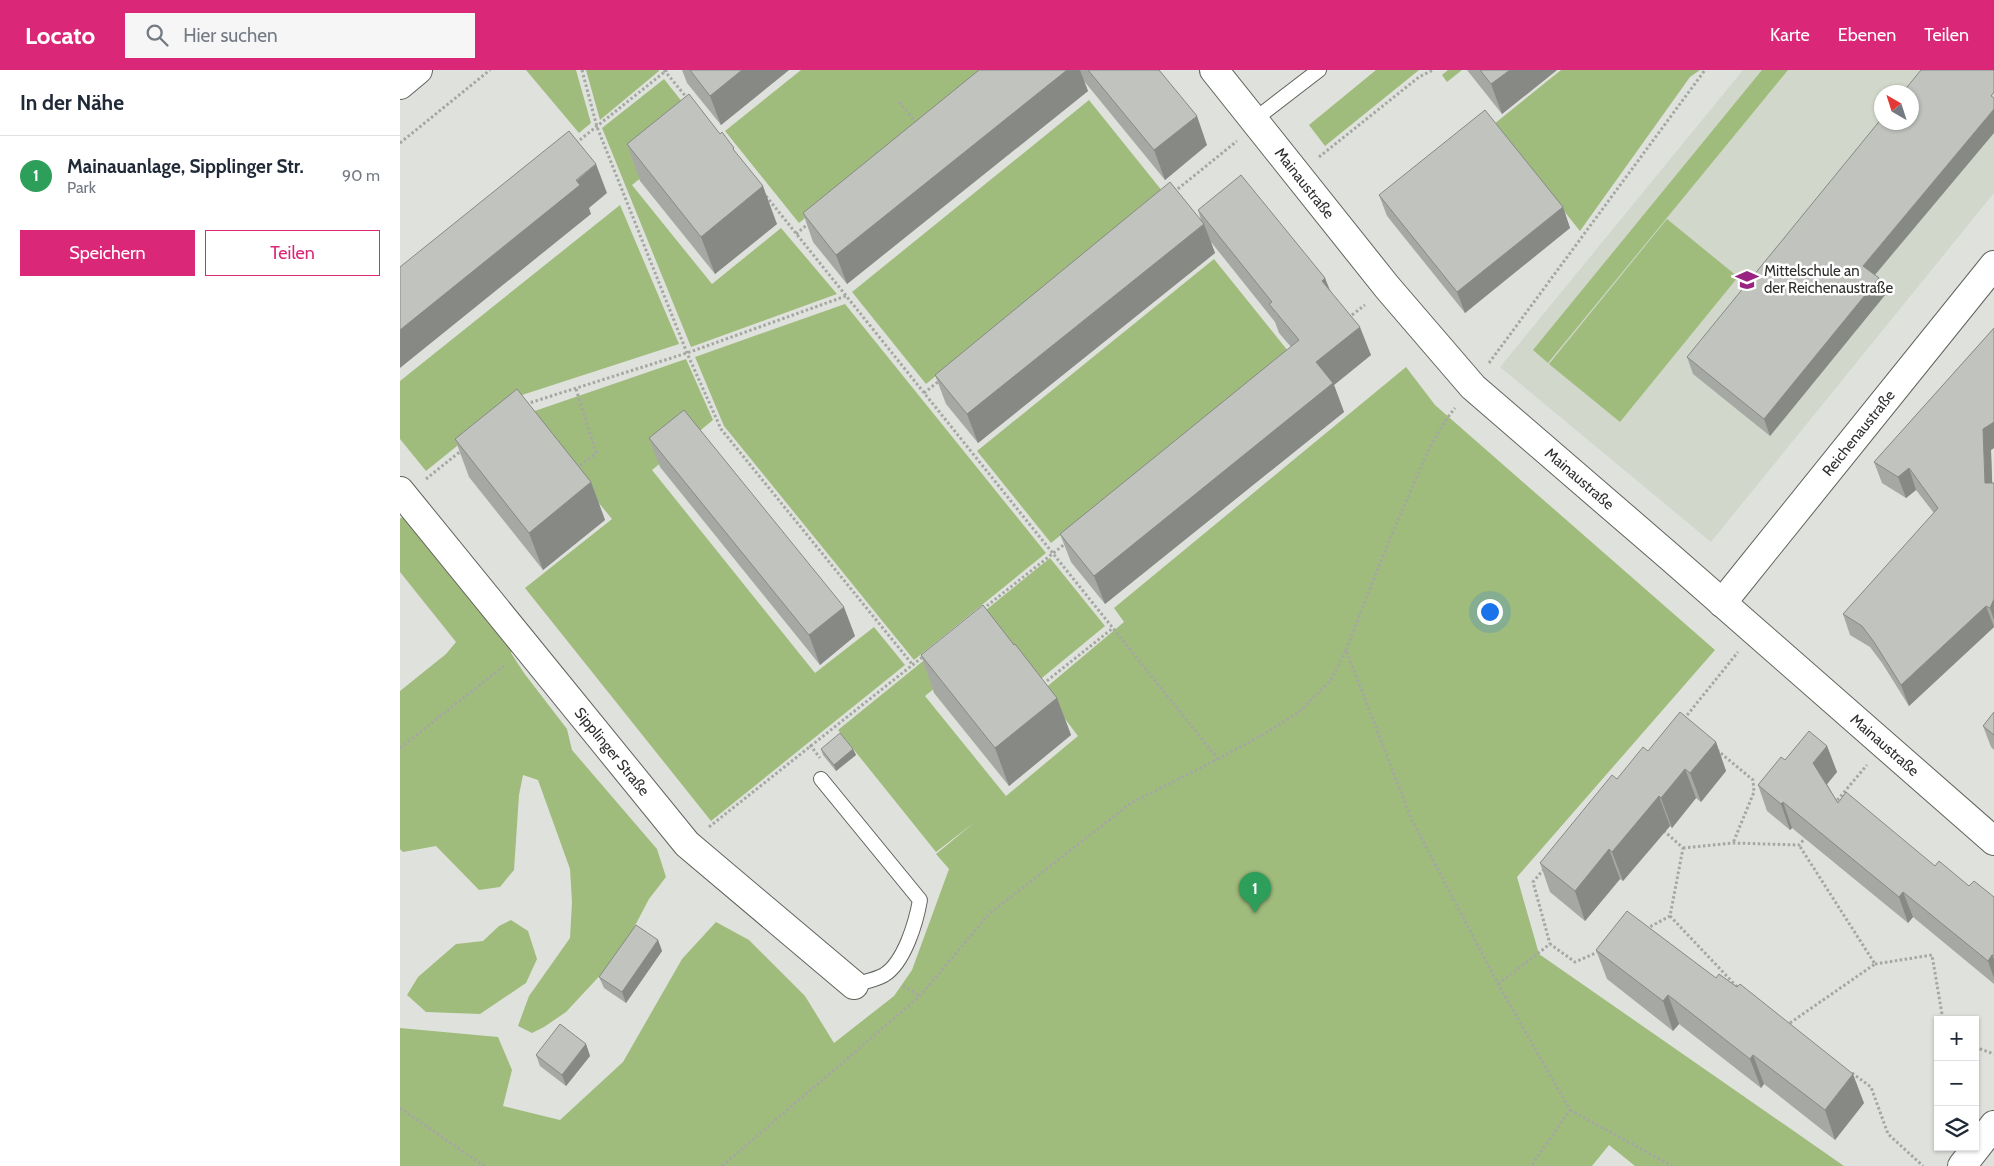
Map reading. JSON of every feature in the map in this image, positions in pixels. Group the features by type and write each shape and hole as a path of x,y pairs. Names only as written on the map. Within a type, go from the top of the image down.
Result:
{"street":[{"path":"400,84 418,70"},
{"name":"Mainaustraße","path":"1214,70 1387,287 1473,387 1994,841"},
{"name":"Reichenaustraße","path":"1722,603 1994,265"},
{"name":"Sipplinger Straße","path":"401,495 687,844 854,985"},
{"path":"1962,1166 1994,1125"}],"lane":[{"path":"1255,123 1319,70"},
{"path":"821,779 920,900 918,913 899,961 883,976 854,985"}],"path":[{"path":"400,143 490,70"},
{"path":"582,70 597,127 687,353 721,429 912,664"},
{"path":"574,145 666,70 690,102"},
{"path":"1297,174 1419,77 1431,70"},
{"path":"722,1166 920,996 989,914 1131,803 1264,734 1299,712 1331,680 1346,650 1393,530 1442,423 1473,387 1489,362 1705,70"},
{"path":"900,102 924,132"},
{"path":"1172,193 1255,123"},
{"path":"765,195 1218,759"},
{"path":"796,234 811,222"},
{"path":"1343,322 1387,287"},
{"path":"518,407 687,353 846,296"},
{"path":"924,393 940,380"},
{"path":"570,474 596,453 576,388"},
{"path":"401,495 465,448"},
{"path":"982,609 1068,541"},
{"path":"1036,689 1113,628"},
{"path":"1690,726 1682,720 1755,632"},
{"path":"400,748 527,647"},
{"path":"1346,650 1411,818 1498,984 1570,1110 1672,1166"},
{"path":"687,844 928,652"},
{"path":"1710,744 1753,780 1754,792 1733,843"},
{"path":"1829,810 1884,745"},
{"path":"1663,829 1683,848 1733,843 1799,845"},
{"path":"1799,845 1811,831"},
{"path":"1799,845 1875,964"},
{"path":"1670,916 1683,848"},
{"path":"1546,867 1533,882 1550,944 1575,962 1609,947"},
{"path":"1641,932 1670,916"},
{"path":"1670,916 1741,991"},
{"path":"1498,984 1550,944"},
{"path":"1787,1025 1875,964 1932,955 1942,1016"},
{"path":"1779,1020 1795,1030"},
{"path":"1979,1048 1994,1054"},
{"path":"1848,1070 1871,1087 1888,1134 1924,1166"},
{"path":"400,1108 484,1166"},
{"path":"1532,1166 1570,1110"}],"shaded area":[{"name":"Mittelschule an der Reichenaustraße","path":"1743,70 1994,70 1994,193 1711,542 1500,367"}],"green space":[{"path":"526,70 576,70 591,123 579,133"},
{"path":"586,70 659,70 659,71 600,120"},
{"path":"801,70 988,70 799,223 725,131"},
{"path":"1376,70 1419,70 1325,146 1309,125"},
{"path":"1448,70 1462,70 1447,82 1442,75"},
{"path":"1561,70 1700,70 1690,77 1580,231 1494,124"},
{"path":"1762,70 1788,70 1548,363 1533,350"},
{"path":"664,79 703,128 632,185 712,284 781,228 837,294 691,347 602,128"},
{"path":"1089,100 1163,192 926,384 852,292"},
{"path":"620,205 679,344 519,396 426,471 400,439 400,381"},
{"path":"1667,219 1738,277 1620,422 1549,364"},
{"path":"1214,259 1288,351 1051,543 977,451"},
{"path":"845,304 1046,553 914,660 724,426 695,357"},
{"path":"686,359 713,420 652,470 815,673 874,627 905,665 711,821 525,588 612,519 526,414"},
{"path":"1406,367 1435,405 1715,650 1517,877 1539,954 1844,1166 1635,1166 1609,1145 1592,1166 400,1166 400,1028 498,1037 512,1070 503,1106 560,1120 623,1062 682,959 716,922 749,940 805,996 834,1043 894,996 912,970 949,869 936,854 975,822 936,852 838,730 1050,558 1105,626 1037,682 999,636 925,696 1006,796 1078,736 1043,690 1124,622 1114,608"},
{"path":"403,516 512,651 511,653 524,673 567,729 572,750 657,849 666,877 649,899 620,954 566,1012 532,1033 518,1026 529,996 570,938 572,902 570,869 538,780 523,775 519,795 514,870 500,887 479,890 436,846 403,852 400,849 400,691 446,654 456,642 400,572 400,519"},
{"path":"511,920 528,931 537,959 526,983 480,1014 426,1012 407,995 418,977 456,944 483,941 499,926"}],"building":[{"path":"690,70 742,70 710,96"},
{"path":"979,70 1067,70 836,255 803,213"},
{"path":"1088,70 1159,70 1197,116 1154,150"},
{"path":"1480,70 1510,70 1491,84"},
{"path":"1921,70 1994,70 1994,92 1991,96 1994,98 1994,109 1863,266 1879,278 1764,419 1687,357 1874,128 1874,130 1919,130 1919,85 1909,85"},
{"path":"689,94 720,134 722,132 733,149 763,186 701,237 627,144"},
{"path":"1485,110 1563,207 1457,292 1379,195"},
{"path":"569,131 596,164 576,180 580,185 400,330 400,267"},
{"path":"1241,175 1325,278 1322,281 1360,327 1316,362 1333,383 1094,576 1060,534 1299,340 1269,304 1272,302 1198,210"},
{"path":"1170,182 1204,224 967,414 935,375"},
{"path":"1994,328 1994,422 1983,429 1985,483 1994,483 1994,599 1990,608 1986,606 1901,685 1862,626 1843,614 1938,508 1909,468 1898,477 1874,462"},
{"path":"517,389 591,482 529,533 455,439"},
{"path":"684,410 844,607 809,635 649,438"},
{"path":"983,605 1057,698 995,748 921,655"},
{"path":"1680,712 1716,742 1690,773 1685,769 1661,798 1659,796 1612,852 1609,849 1575,891 1540,863 1612,775 1617,779 1643,747 1648,751"},
{"path":"1994,712 1994,735 1983,726"},
{"path":"1809,731 1827,746 1813,763 1838,803 1846,792 1935,866 1939,861 1969,886 1974,881 1994,897 1994,956 1992,955 1988,961 1903,892 1899,897 1783,802 1781,804 1758,785 1781,757 1785,760"},
{"path":"840,733 853,749 834,765 821,749"},
{"path":"1627,911 1716,978 1719,974 1737,987 1740,984 1853,1074 1825,1110 1753,1055 1750,1059 1668,995 1663,1001 1596,950"},
{"path":"636,925 658,940 622,992 599,977"},
{"path":"560,1024 586,1044 562,1075 536,1055"}],"place":[{"name":"Mittelschule an der Reichenaustraße","path":"1747,280"},
{"name":"Mainauanlage, Sipplinger Str.","path":"1255,913"}]}
